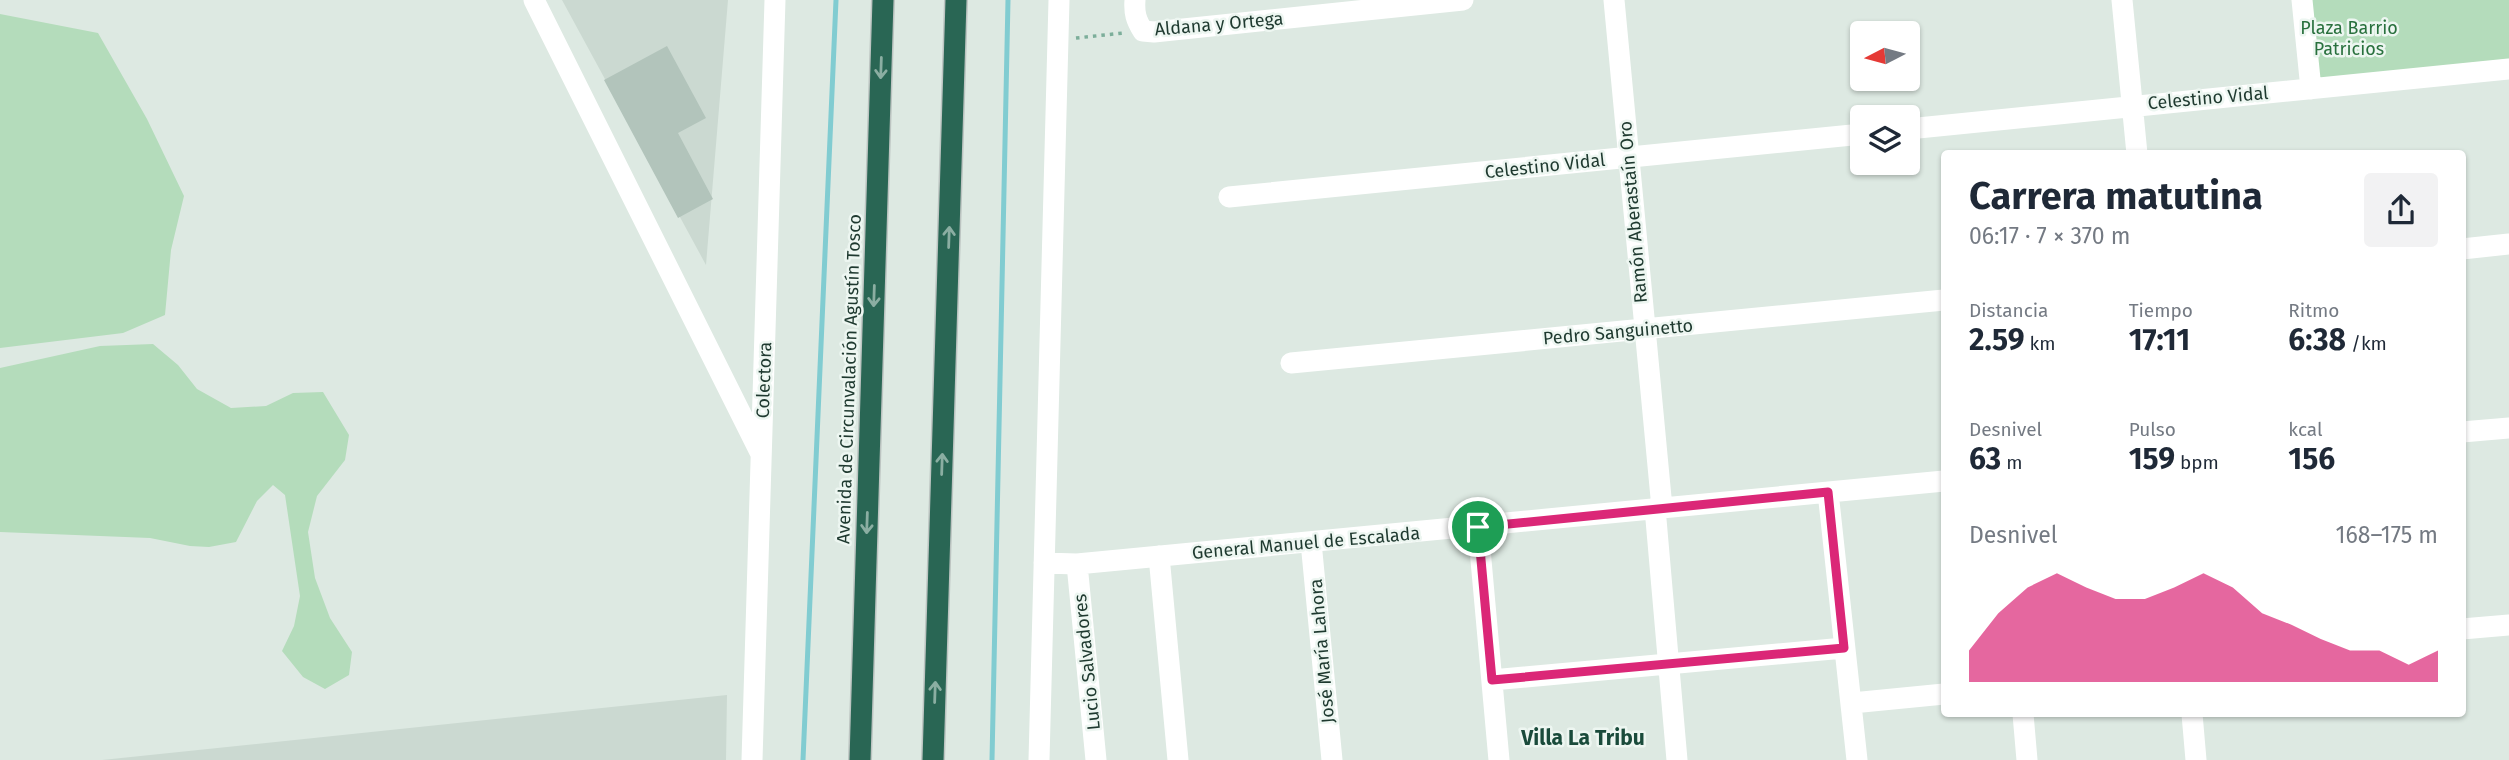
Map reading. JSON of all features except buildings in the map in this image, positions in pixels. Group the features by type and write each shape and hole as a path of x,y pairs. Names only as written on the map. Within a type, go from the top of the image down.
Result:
{"highway":[{"name":"Avenida de Circunvalación Agustín Tosco","path":"860,760 883,0"},
{"path":"933,760 956,0"}],"street":[{"path":"534,0 762,455"},
{"name":"Colectora","path":"752,760 775,0"},
{"path":"1039,760 1059,0"},
{"path":"1135,0 1134,13 1143,31"},
{"name":"Aldana y Ortega","path":"1143,31 1463,0"},
{"name":"Ramón Aberastaín Oro","path":"1614,0 1659,508 1677,760"},
{"path":"2122,0 2137,150"},
{"path":"2302,0 2311,89"},
{"name":"Celestino Vidal","path":"1920,128 2509,69"},
{"name":"Celestino Vidal","path":"1229,197 1850,135"},
{"path":"2466,249 2509,244"},
{"name":"Pedro Sanguinetto","path":"1291,363 1941,300"},
{"path":"2466,432 2509,428"},
{"name":"General Manuel de Escalada","path":"1044,563 1077,564 1941,481"},
{"path":"1828,492 1857,760"},
{"path":"1478,527 1499,760"},
{"name":"José María Lahora","path":"1311,542 1332,760"},
{"path":"1159,556 1178,760"},
{"name":"Lucio Salvadores","path":"1077,564 1096,760"},
{"path":"2466,629 2509,625"},
{"path":"1492,680 1844,648"},
{"path":"1852,704 1941,694"},
{"path":"2023,717 2027,760"},
{"path":"2192,717 2196,760"}],"path":[{"name":"Aldana y Ortega","path":"1060,40 1143,31"}],"shaded area":[{"path":"562,0 728,0 706,265"},
{"path":"727,695 726,760 102,760"}],"green space":[{"name":"Plaza Barrio Patricios","path":"2307,0 2509,0 2509,59 2315,79"},
{"path":"0,14 98,33 147,119 184,196 171,250 165,315 123,333 0,348"},
{"path":"153,344 178,365 197,389 231,408 266,406 293,393 323,392 349,435 345,460 317,496 308,532 315,578 330,618 352,652 349,675 325,689 303,677 282,651 294,626 300,596 285,495 273,485 257,501 236,542 209,547 150,538 0,532 0,368 100,346"}],"waterway":[{"path":"803,760 836,0"},
{"path":"992,760 1008,0"}],"district":[{"name":"Villa La Tribu","path":"1583,738"}],"route":[{"path":"1828,492 1844,648 1492,680 1478,527 1828,492"}]}
